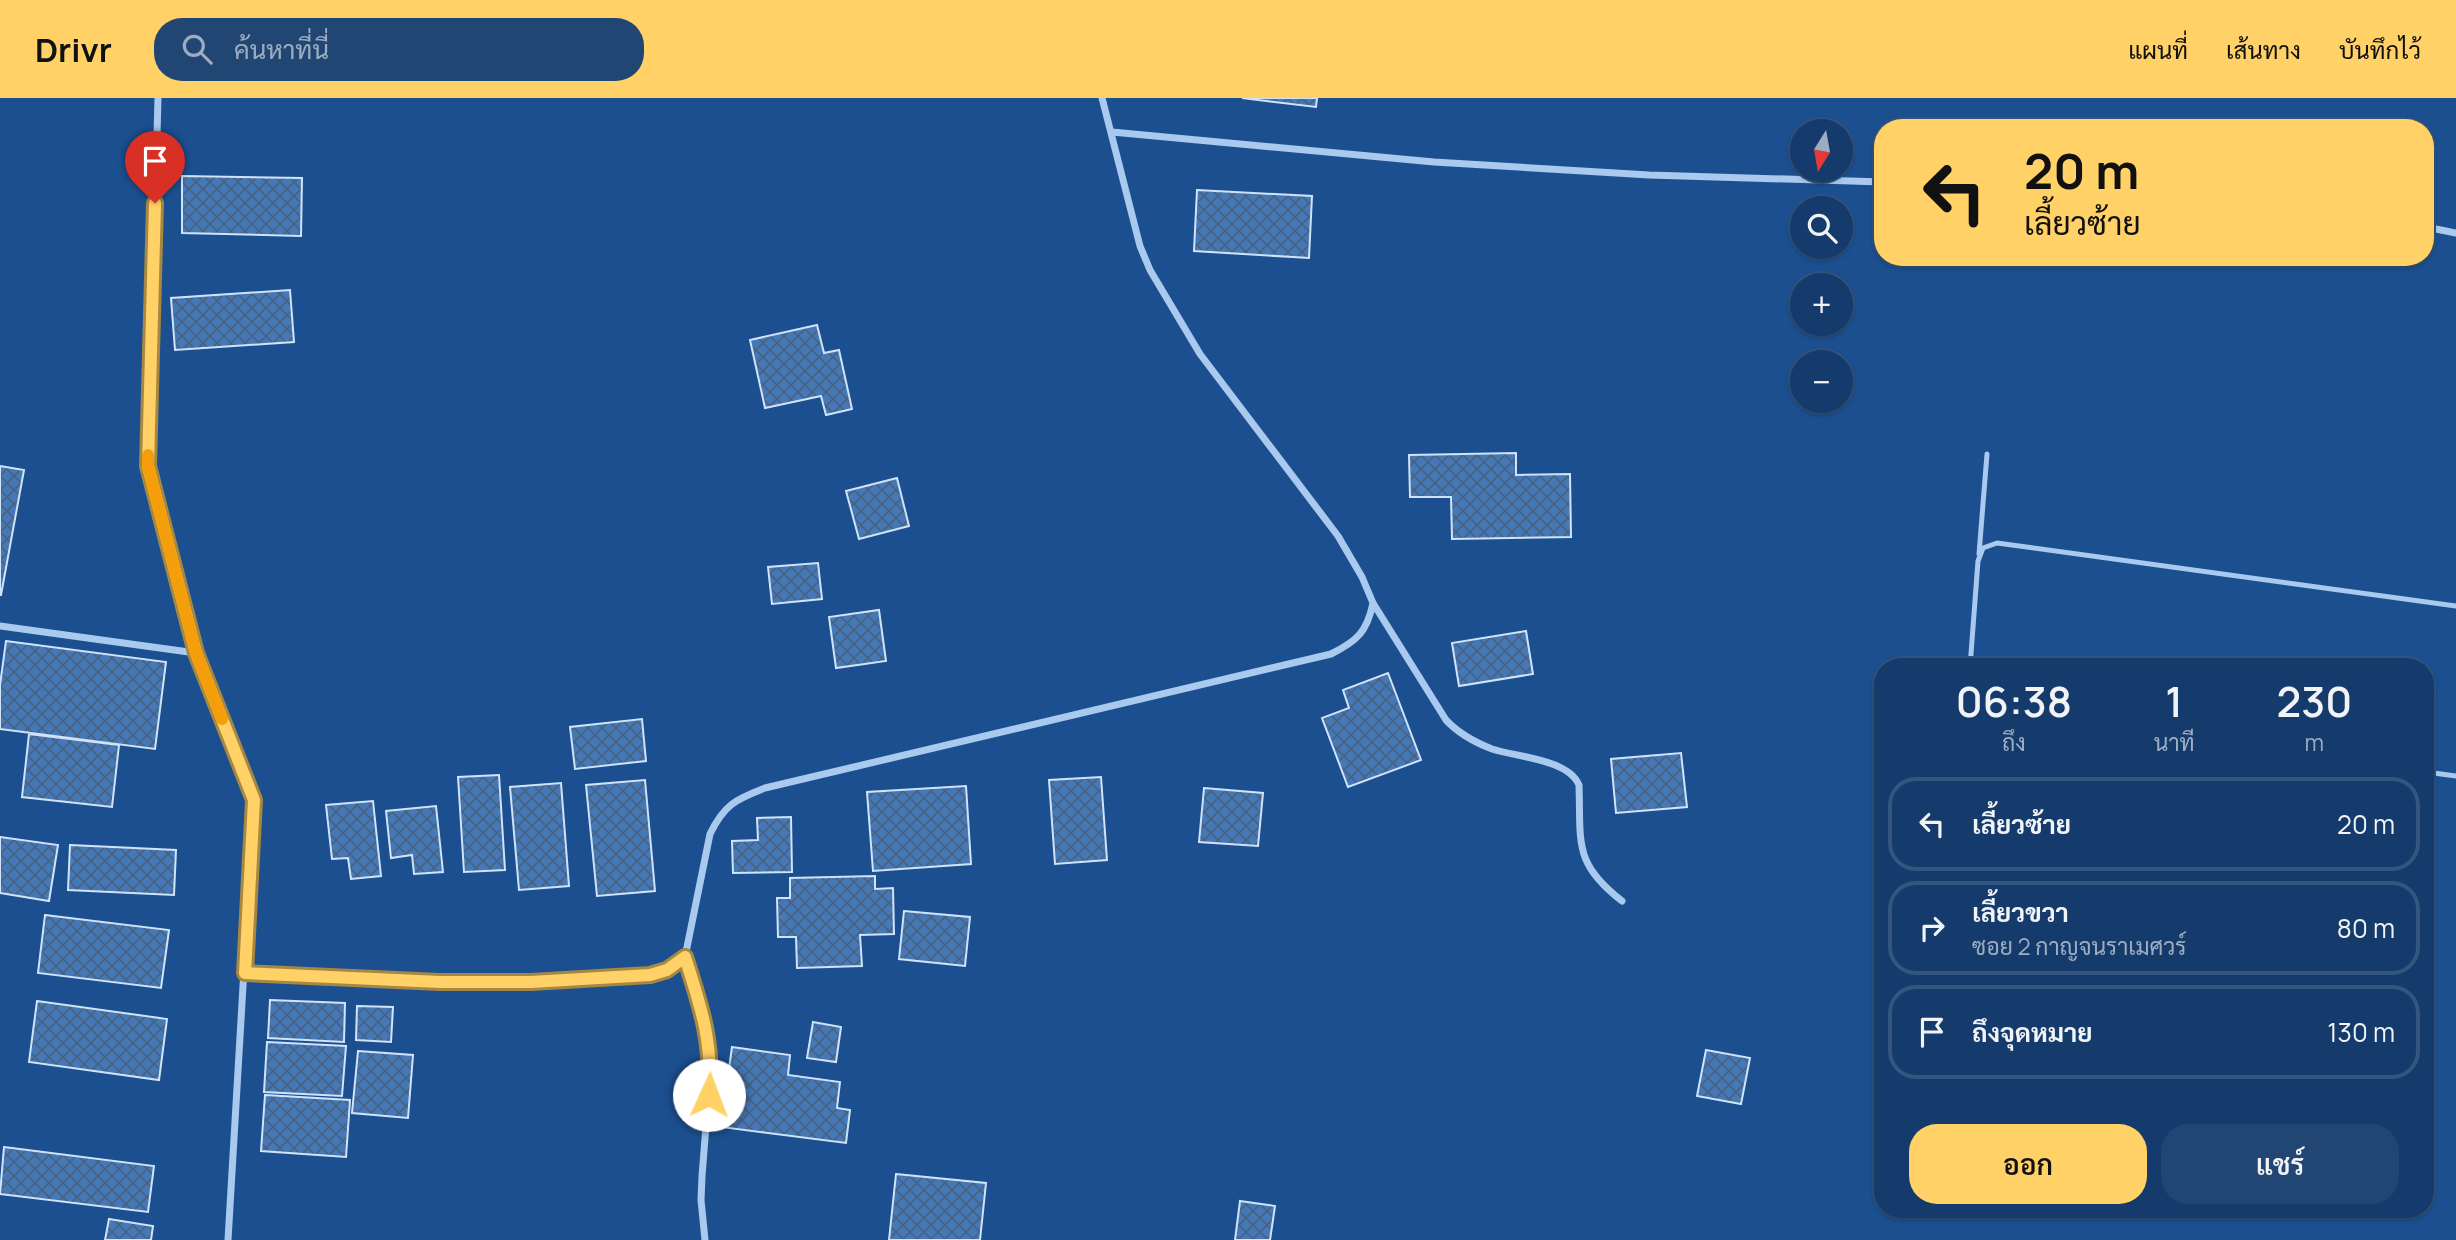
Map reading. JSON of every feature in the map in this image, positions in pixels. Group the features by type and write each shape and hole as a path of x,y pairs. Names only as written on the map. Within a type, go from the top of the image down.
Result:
{"street":[{"path":"158,98 148,466 196,653 254,800 228,1240"},
{"path":"1102,98 1140,247 1150,270 1200,354 1338,537 1362,577 1373,603 1439,709 1457,732 1492,749 1554,765 1576,778 1579,785 1582,854 1590,870 1604,887 1622,901"},
{"path":"1112,132 1448,163 1649,175 1874,182"},
{"path":"2434,229 2456,233"},
{"path":"705,1240 701,1200 711,1063 708,1030 685,957 710,834 718,817 733,802 765,788 1332,654 1358,637 1369,624 1373,603"},
{"path":"0,626 196,653"},
{"path":"245,973 440,982 531,982 650,975 667,970 685,957"}],"lane":[{"path":"1971,658 1987,454"},
{"path":"1978,561 1983,548 1997,543 2456,606"},
{"path":"2434,773 2456,776"}],"building":[{"path":"1242,98 1317,98 1316,107"},
{"path":"182,176 302,178 301,236 182,233"},
{"path":"1197,190 1312,196 1309,258 1194,251"},
{"path":"290,290 294,342 175,350 171,298"},
{"path":"817,325 824,353 839,350 852,409 826,415 821,396 765,408 750,340"},
{"path":"1516,453 1516,475 1570,474 1571,537 1452,539 1451,497 1410,497 1409,455"},
{"path":"0,466 24,470 1,595 0,595"},
{"path":"897,478 909,526 859,539 846,491"},
{"path":"818,563 822,599 772,604 768,567"},
{"path":"879,610 886,661 836,668 829,617"},
{"path":"1526,631 1533,674 1459,686 1452,643"},
{"path":"6,641 166,662 155,749 0,729 0,685"},
{"path":"1388,673 1421,760 1348,787 1322,718 1349,708 1343,690"},
{"path":"642,719 646,761 575,769 570,727"},
{"path":"29,734 119,745 112,807 22,797"},
{"path":"1681,753 1687,807 1616,813 1611,759"},
{"path":"499,775 505,870 464,872 458,777"},
{"path":"1101,777 1107,860 1055,864 1049,780"},
{"path":"645,780 655,891 597,896 586,785"},
{"path":"561,783 569,886 519,890 510,787"},
{"path":"966,786 971,864 873,871 867,792"},
{"path":"1204,788 1263,793 1258,846 1199,842"},
{"path":"373,801 381,876 351,879 348,858 332,859 326,805"},
{"path":"436,806 443,872 414,874 412,855 391,858 386,811"},
{"path":"791,817 792,872 733,873 732,841 758,840 757,818"},
{"path":"0,837 58,845 49,901 0,893"},
{"path":"70,845 176,850 174,895 68,890"},
{"path":"875,876 875,889 893,888 894,934 860,935 862,966 797,968 796,937 778,937 777,898 790,898 790,878"},
{"path":"904,911 970,917 965,966 899,959"},
{"path":"45,915 169,930 161,988 38,973"},
{"path":"270,1000 345,1003 344,1042 268,1038"},
{"path":"37,1001 167,1019 159,1080 29,1062"},
{"path":"357,1006 393,1007 391,1042 356,1040"},
{"path":"813,1022 841,1027 836,1062 807,1058"},
{"path":"267,1042 346,1046 342,1096 264,1092"},
{"path":"732,1047 790,1055 788,1075 840,1082 837,1108 850,1110 846,1143 721,1127"},
{"path":"1706,1050 1750,1058 1741,1104 1697,1096"},
{"path":"358,1051 413,1055 408,1118 352,1113"},
{"path":"265,1095 350,1100 346,1157 261,1151"},
{"path":"4,1147 154,1166 148,1212 0,1194"},
{"path":"896,1174 986,1183 980,1240 889,1240"},
{"path":"1240,1201 1275,1206 1270,1240 1235,1240"},
{"path":"109,1219 153,1226 151,1240 105,1240"}],"slow traffic":[{"path":"148,455 148,466 196,653 222,719"}],"route":[{"path":"155,203 148,466 196,653 254,800 245,973 440,982 531,982 650,975 667,970 685,957 708,1030 711,1063 709,1095"}]}
